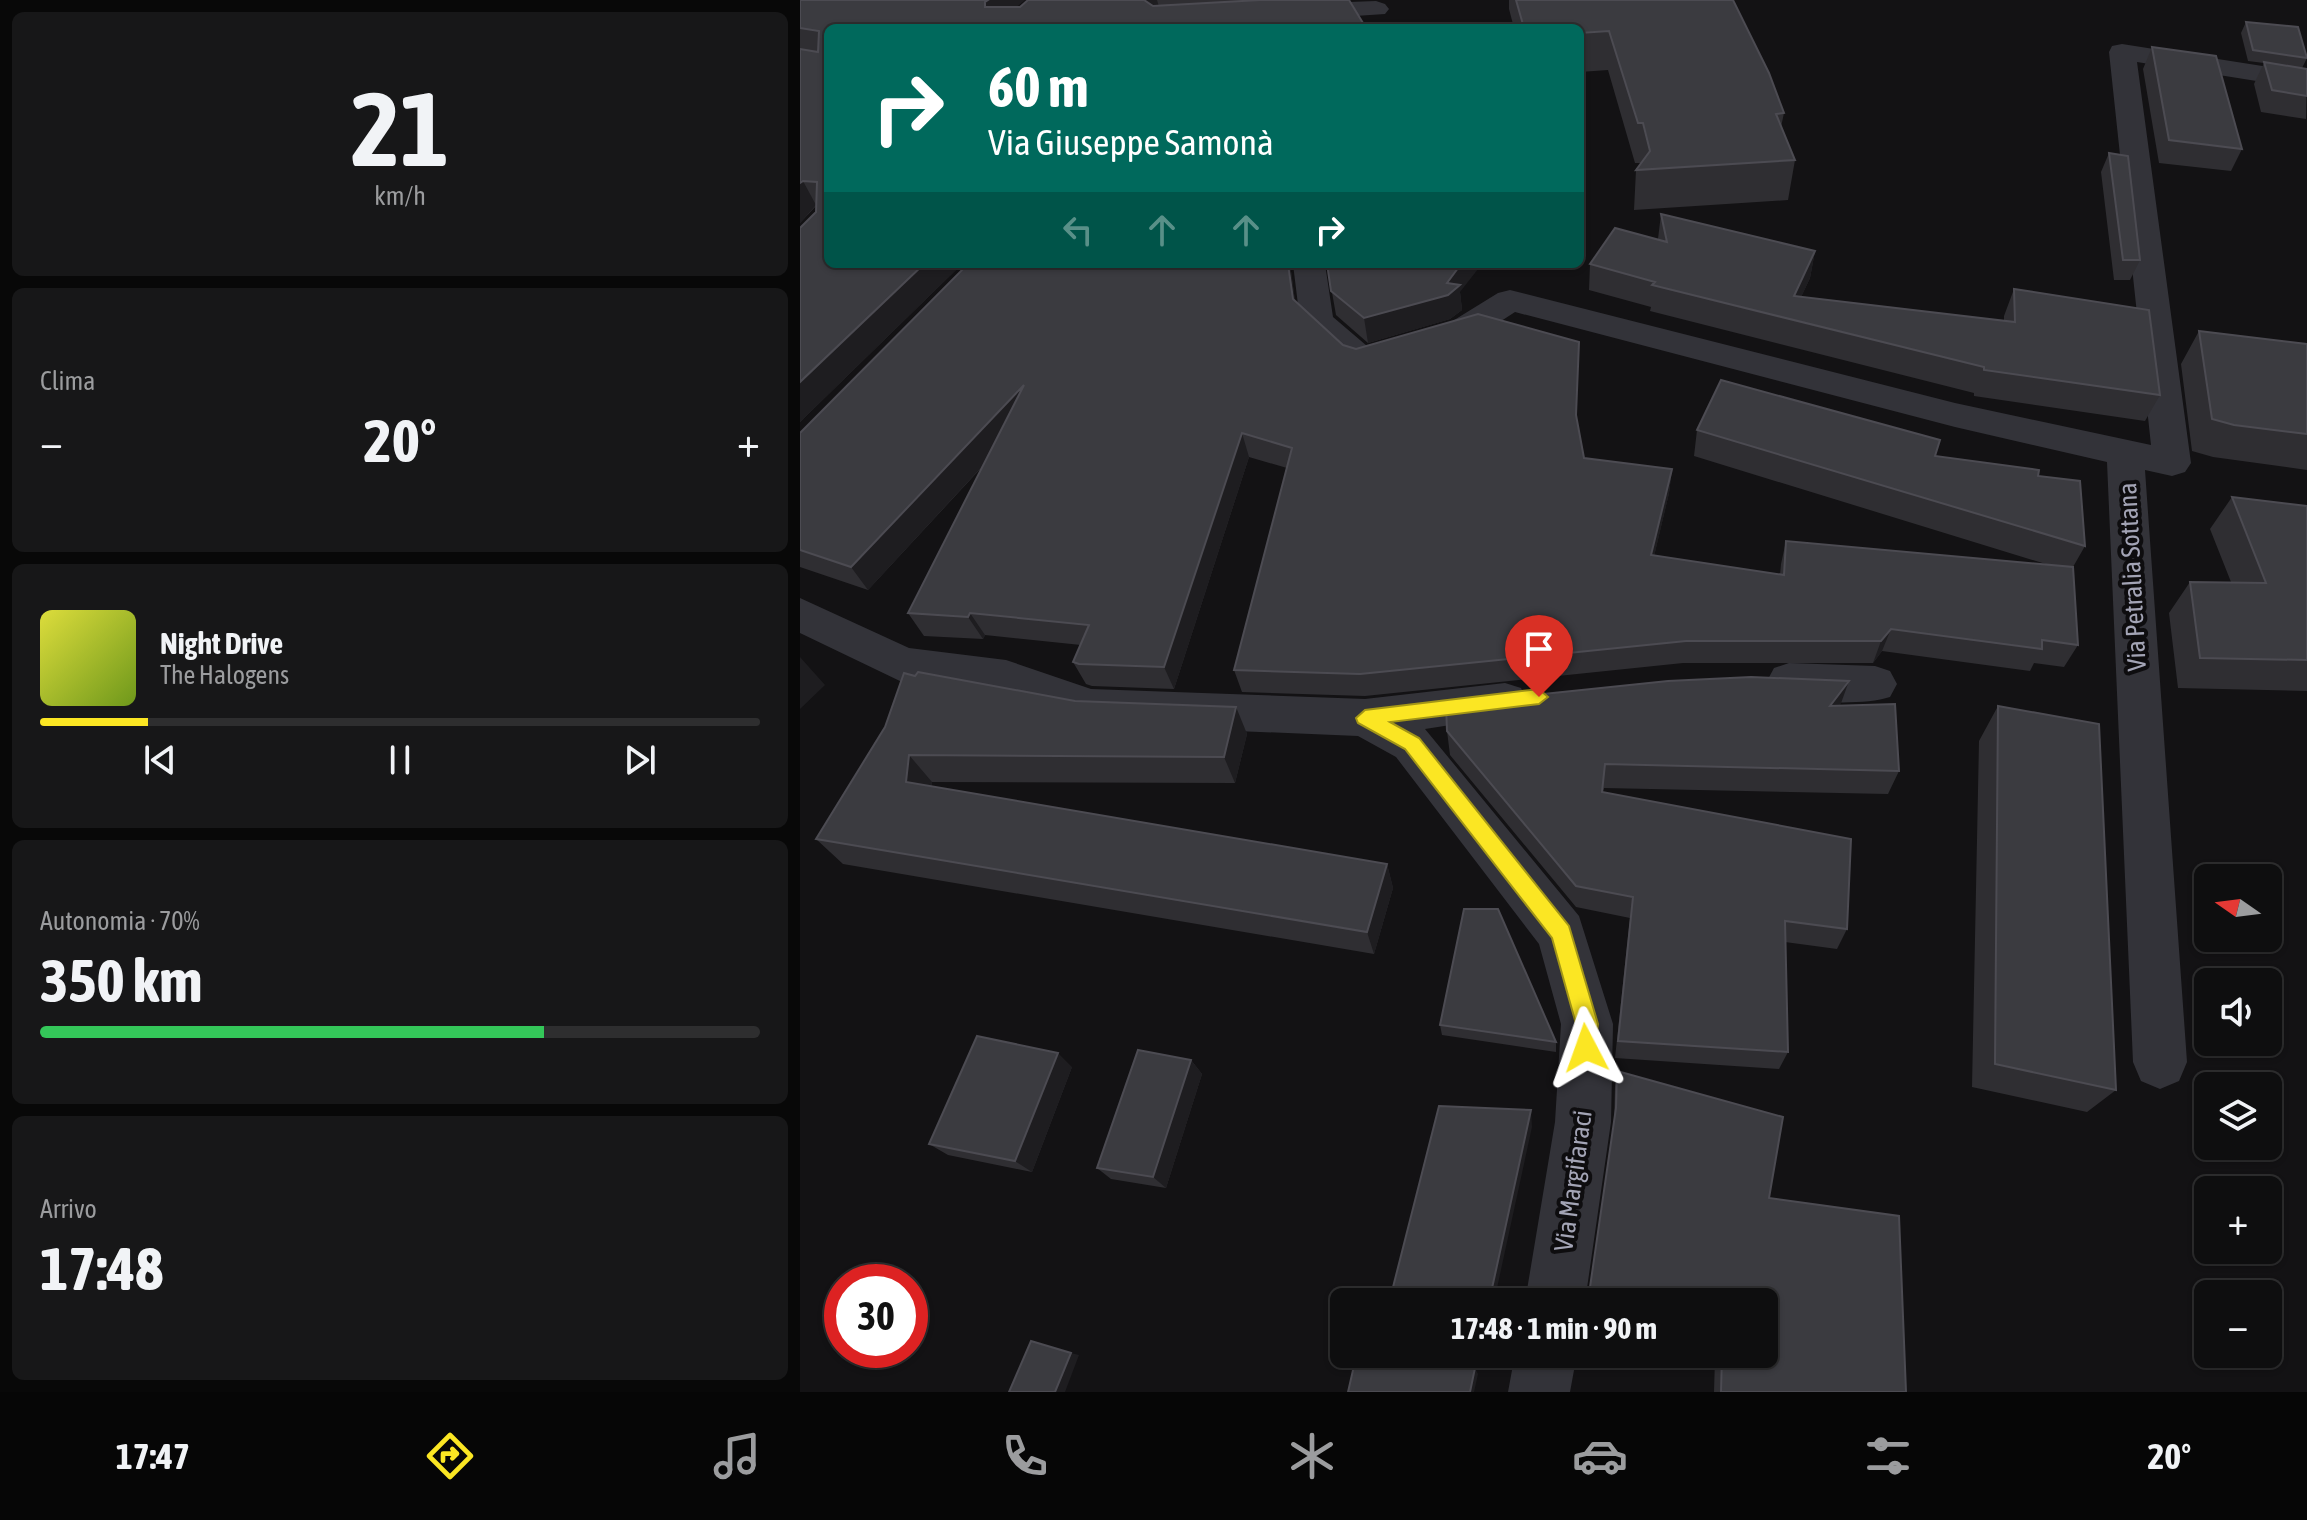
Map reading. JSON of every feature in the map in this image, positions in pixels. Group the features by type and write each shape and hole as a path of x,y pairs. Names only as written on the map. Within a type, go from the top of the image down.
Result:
{"street":[{"path":"1268,14 1377,12"},
{"name":"Via Petralia Sottana","path":"2160,1062 2125,453 2172,463 2122,52 2307,81"},
{"path":"1310,268 1317,321 1361,359 1463,330 1510,300 1955,415 2125,453"},
{"name":"Via Margifaraci","path":"800,614 902,665 1006,678 1091,707 1365,718 1412,744 1561,933 1587,1024 1583,1122 1557,1288"},
{"path":"1747,681 1875,684"},
{"path":"1365,718 1539,697"},
{"path":"1539,1392 1543,1368"}],"building":[{"path":"800,0 988,0 985,7 1020,7 1028,0 1144,0 1153,6 1260,0 1349,0 1363,23 1378,23 824,24 824,268 920,268 800,382 800,228 816,212 817,182 800,183 800,49 818,52 819,31 800,28"},
{"path":"1516,0 1733,0 1769,73 1784,113 1776,114 1795,160 1636,170 1650,151 1643,123 1638,123 1609,31 1584,33 1584,24 1523,24"},
{"path":"2246,22 2298,27 2307,58 2253,50"},
{"path":"2152,47 2216,56 2242,149 2169,140"},
{"path":"2264,62 2307,69 2307,96 2272,90"},
{"path":"2109,153 2128,156 2140,260 2123,260"},
{"path":"1661,214 1815,251 1794,296 2015,322 2014,289 2149,310 2160,395 1984,370 1984,367 1652,285 1655,282 1590,264 1615,228 1667,242"},
{"path":"964,268 1289,268 1293,299 1343,345 1356,349 1478,314 1579,342 1576,415 1584,458 1672,469 1651,555 1784,575 1786,541 2073,567 2078,645 2042,640 2042,649 1891,629 1881,641 1686,641 1360,674 1234,670 1292,448 1242,433 1164,667 1079,664 1073,662 1089,625 970,613 968,617 908,613 1024,385 851,567 800,550 800,433"},
{"path":"1328,268 1458,268 1447,283 1460,285 1448,295 1364,318 1331,291"},
{"path":"2199,331 2307,344 2307,434 2234,425 2212,419"},
{"path":"1721,380 1940,440 1935,456 2039,470 2038,476 2080,481 2085,546 1697,430"},
{"path":"2232,497 2307,506 2307,660 2200,658 2190,582 2266,583"},
{"path":"918,672 1075,701 1236,707 1224,757 909,755 906,782 1387,864 1367,932 816,839 885,727 904,673 915,676"},
{"path":"1751,677 1849,681 1830,706 1895,704 1899,771 1605,764 1602,792 1851,839 1847,929 1785,921 1788,1052 1618,1041 1633,897 1576,886 1447,731 1446,704 1668,681"},
{"path":"1998,706 2099,724 2116,1090 1995,1064"},
{"path":"1464,909 1498,909 1556,1042 1440,1025"},
{"path":"977,1036 1058,1053 1015,1161 929,1144"},
{"path":"1138,1050 1191,1060 1153,1177 1097,1168"},
{"path":"1617,1071 1783,1117 1769,1198 1899,1216 1906,1392 1721,1392 1722,1368 1778,1368 1778,1288 1590,1288 1616,1108"},
{"path":"1439,1106 1531,1110 1492,1288 1393,1288"},
{"path":"1031,1341 1071,1353 1055,1392 1009,1392"},
{"path":"1353,1368 1475,1368 1470,1392 1348,1392"}],"route":[{"path":"1539,697 1365,718 1412,744 1561,933 1587,1024 1586,1048"}]}
